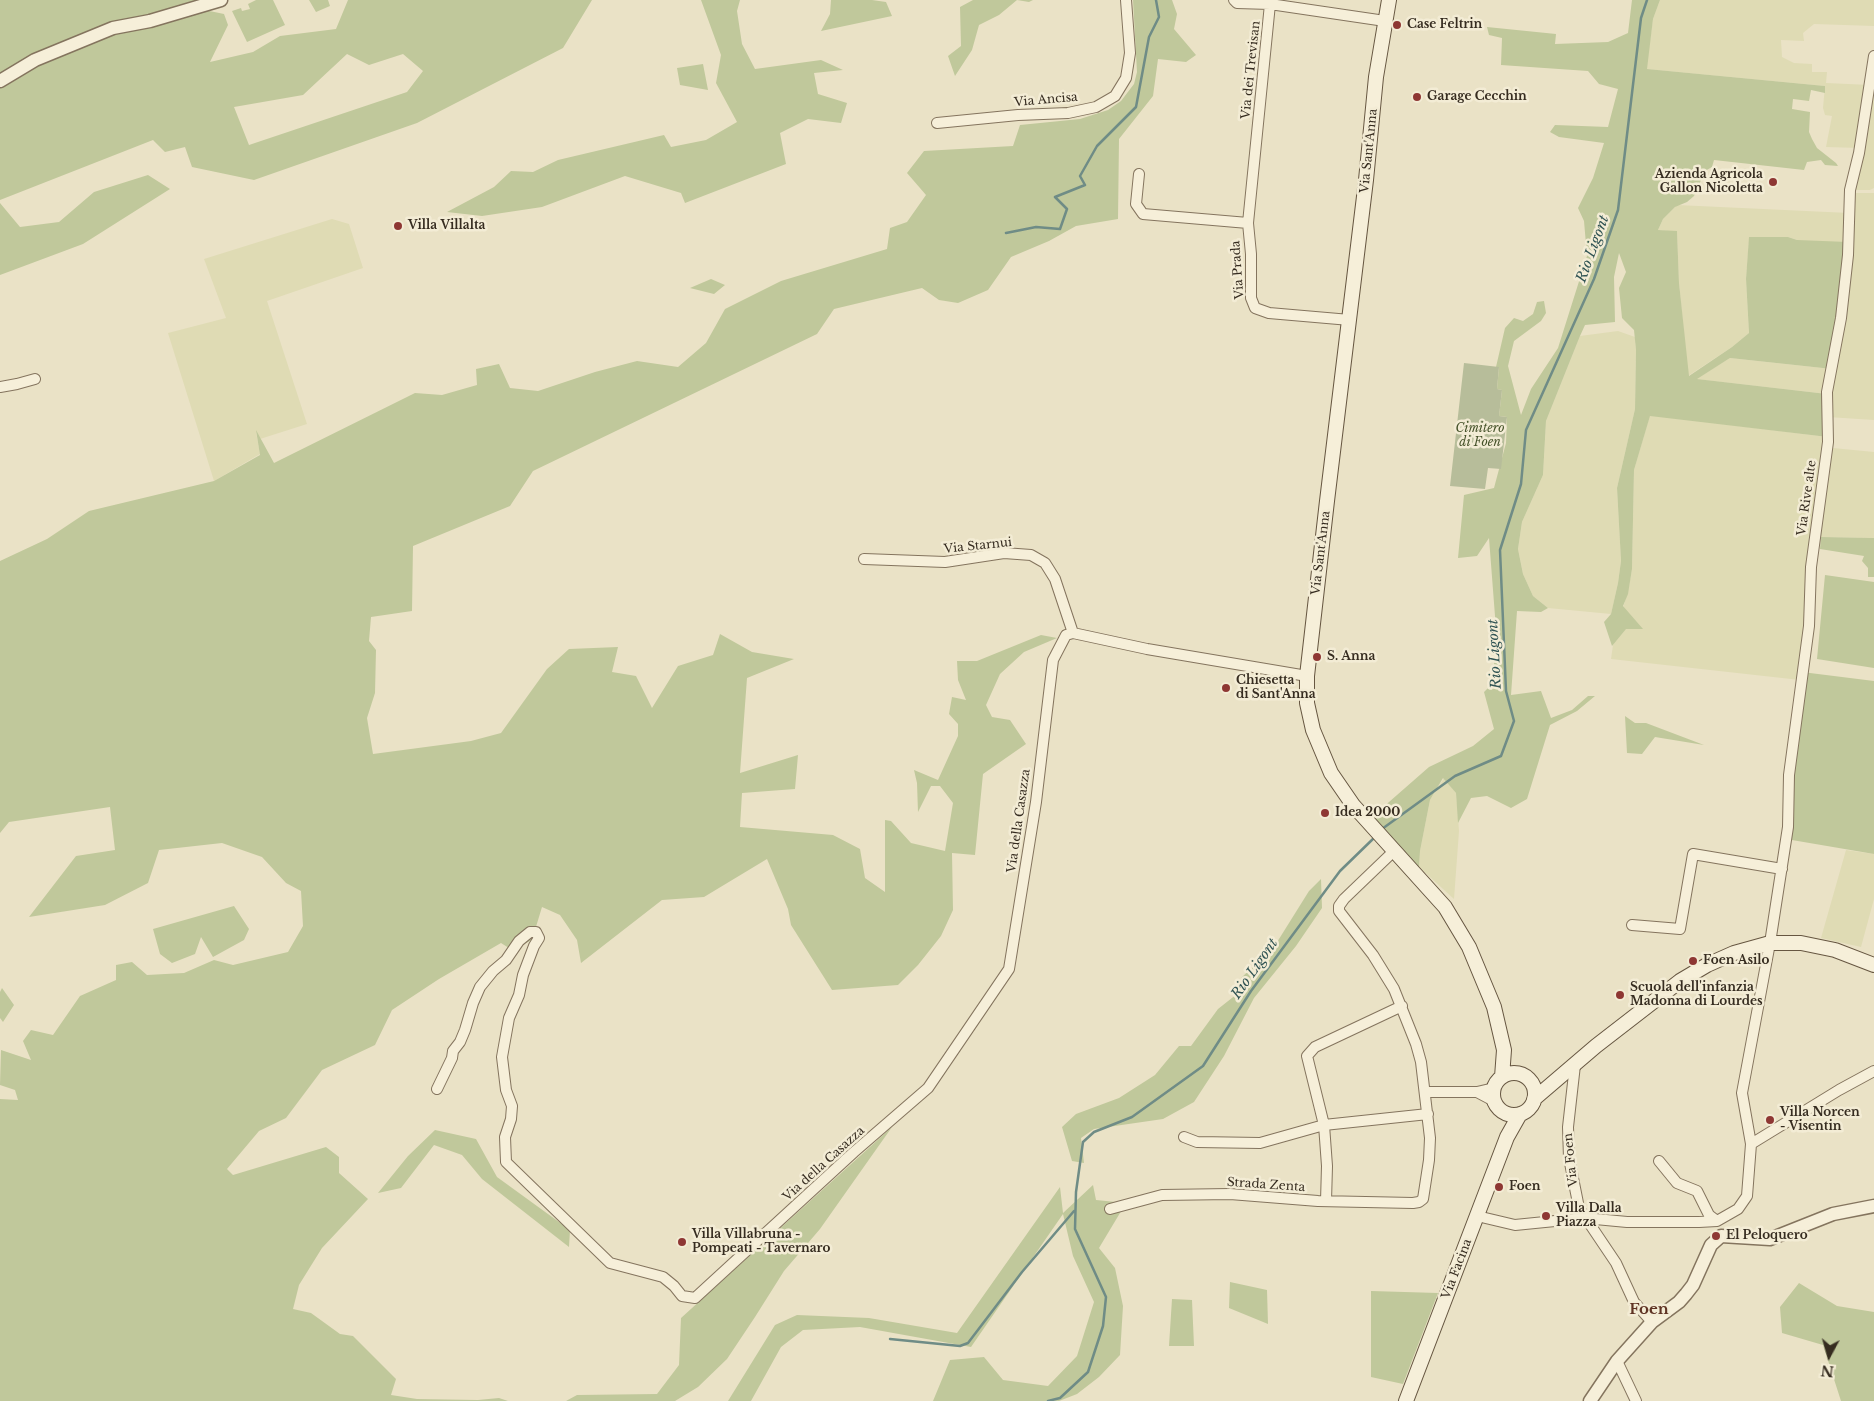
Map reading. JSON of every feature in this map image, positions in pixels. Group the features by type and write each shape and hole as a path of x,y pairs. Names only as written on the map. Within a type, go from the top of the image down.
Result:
{"main road":[{"name":"Via Sant'Anna","path":"1389,0 1376,77 1350,320 1307,676 1310,719 1320,750 1331,773 1371,825 1445,907 1469,946 1494,1007 1504,1050 1524,1078"},
{"path":"1570,1068 1551,1079 1524,1078 1512,1074 1497,1089 1498,1108 1506,1114 1520,1114 1526,1111 1534,1099 1570,1068 1680,980 1720,958 1748,948 1770,943 1801,943 1835,950 1874,965"},
{"name":"Via Sant'Anna","path":"1497,1089 1504,1050"},
{"path":"1524,1078 1533,1087 1534,1099"},
{"name":"Via Facina","path":"1506,1114 1507,1137"},
{"name":"Via Facina","path":"1406,1401 1507,1137 1520,1114"}],"street":[{"path":"0,81 35,60 113,28 150,21 221,0"},
{"name":"Via Ancisa","path":"937,123 1018,115 1068,113 1096,107 1115,96 1126,78 1130,53 1126,0"},
{"path":"1234,0 1237,3 1273,3 1385,22"},
{"name":"Via dei Trevisan","path":"1248,223 1273,3"},
{"name":"Via Rive alte","path":"1717,1220 1738,1209 1747,1196 1751,1144 1742,1092 1770,943 1788,827 1788,775 1810,626 1811,567 1828,442 1827,392 1842,318 1848,256 1850,190 1874,56"},
{"name":"Via Prada","path":"1139,174 1136,204 1143,214 1248,223 1251,298 1256,308 1269,312 1350,320"},
{"path":"0,387 35,379"},
{"name":"Via Starnui","path":"864,558 945,562 1004,553 1031,555 1045,563 1055,579 1073,634"},
{"path":"1073,634 1147,649 1307,676"},
{"name":"Via della Casazza","path":"437,1089 452,1058 452,1051 460,1042 480,987 493,971 506,960 519,941 530,932 536,932 539,938 534,946 519,995 509,1018 502,1057 506,1090 512,1106 511,1120 505,1137 506,1162 610,1263 663,1277 682,1296 696,1298 854,1152 928,1088 1009,968 1036,802 1053,660 1066,635 1073,634"},
{"path":"1184,1137 1197,1142 1260,1142 1324,1125 1428,1114 1421,1062 1402,1006 1373,955 1339,911 1341,902 1394,851"},
{"path":"1632,925 1680,929 1693,854 1782,869"},
{"path":"1326,1201 1327,1166 1324,1125 1308,1059 1309,1052 1315,1046 1402,1006"},
{"name":"Via Foen","path":"1570,1068 1569,1158 1578,1208 1616,1263 1634,1302 1652,1322"},
{"path":"1751,1144 1839,1090 1874,1072"},
{"path":"1550,1086 1561,1087 1570,1096"},
{"path":"1425,1092 1477,1092 1497,1089"},
{"name":"Strada Zenta","path":"1110,1208 1162,1195 1230,1194 1326,1201 1413,1203 1421,1201 1425,1192 1430,1160 1428,1114"},
{"path":"1659,1161 1677,1183 1697,1191 1709,1215 1717,1220 1721,1236"},
{"path":"1590,1401 1617,1361 1652,1322 1679,1302 1686,1294 1693,1285 1711,1245 1721,1236 1770,1239 1833,1214 1874,1206"},
{"path":"1477,1216 1516,1226 1585,1218 1627,1222 1699,1222 1717,1220"},
{"path":"1617,1361 1636,1401"}],"shaded area":[{"path":"1660,0 1874,0 1874,26 1814,24 1803,33 1804,41 1781,40 1782,57 1794,63 1812,64 1812,72 1827,72 1826,83 1870,85 1874,58 1874,188 1870,190 1850,190 1860,148 1826,147 1832,116 1825,115 1823,108 1825,86 1646,69 1653,19"},
{"path":"1850,193 1874,193 1874,420 1828,417 1827,394 1696,379 1730,358 1832,369 1797,240 1788,237 1749,241 1746,279 1749,333 1732,347 1688,376 1679,283 1677,232 1658,230 1663,219 1677,205 1849,213"},
{"path":"332,219 349,224 363,268 267,301 307,424 260,439 256,432 260,454 214,481 168,333 226,318 204,259"},
{"path":"1618,331 1635,337 1635,409 1617,488 1621,561 1611,614 1548,608 1533,596 1523,574 1518,549 1522,522 1543,475 1546,421 1580,336"},
{"path":"1650,415 1828,437 1827,449 1874,452 1874,538 1821,537 1815,535 1800,680 1611,659 1632,569 1634,470"},
{"path":"1444,778 1456,793 1459,831 1454,899 1419,867 1420,851 1430,800"},
{"path":"1846,850 1874,854 1874,899 1861,947 1821,938"}],"green space":[{"path":"0,0 221,0 195,8 224,14 228,25 210,62 253,52 280,36 336,29 348,0 592,0 563,48 417,123 254,180 192,167 185,147 165,152 153,140 0,200","holes":["347,54 369,65 403,54 423,71 407,92 249,145 234,107 303,95"]},
{"path":"256,0 273,0 285,25 247,42 232,11 241,8 242,11 250,9 248,4"},
{"path":"309,0 328,0 330,6 316,12"},
{"path":"701,0 740,0 737,11 742,44 755,69 821,60 843,70 814,73 818,94 847,103 841,123 808,119 780,133 786,164 685,203 681,193 625,176 542,207 482,216 447,212 494,187 511,171 533,172 558,160 664,135 671,147 706,140 737,122 716,83 721,55"},
{"path":"831,0 886,2 892,16 821,31 830,14"},
{"path":"973,0 1017,0 999,15 979,25 972,50 955,76 948,56 961,46 960,7"},
{"path":"1017,0 1033,0 1029,2"},
{"path":"1133,0 1172,0 1177,14 1174,29 1196,55 1186,62 1158,59 1153,96 1119,139 1118,219 1076,226 1049,241 1011,257 988,290 958,303 939,300 922,288 834,309 817,334 533,471 510,506 413,546 412,611 371,617 369,641 376,650 375,693 367,718 373,754 471,741 501,733 547,669 569,649 618,647 612,672 636,676 652,708 678,666 713,655 720,634 752,652 794,659 747,678 740,773 798,755 795,789 742,793 740,827 833,835 860,849 865,878 885,892 885,820 891,821 911,843 945,851 953,803 940,786 931,786 918,812 917,783 914,770 938,780 958,736 958,724 949,714 952,697 966,700 958,680 957,661 977,661 1041,635 1057,638 1024,652 1000,674 986,705 992,717 1010,720 1026,744 983,774 975,855 952,853 953,910 941,936 918,965 898,985 832,990 791,925 788,909 767,859 704,897 662,900 581,963 577,940 560,915 542,907 532,940 512,950 501,943 439,979 392,1010 375,1045 322,1070 286,1118 259,1131 227,1169 233,1175 326,1147 339,1157 339,1173 368,1199 322,1248 299,1285 293,1309 311,1313 340,1334 353,1336 396,1379 391,1395 417,1399 478,1400 499,1398 508,1401 0,1401 0,1099 18,1100 15,1090 0,1085 1,1050 31,1060 23,1041 31,1030 53,1035 80,996 116,980 116,965 132,962 147,975 184,973 214,960 233,965 288,952 303,926 301,891 286,883 262,857 222,843 159,850 148,883 105,905 29,917 76,856 115,850 110,807 9,822 0,833 0,561 47,539 89,511 214,481 260,455 256,430 274,463 415,393 442,395 477,385 476,369 499,364 510,388 538,391 595,372 637,361 678,367 706,343 725,309 781,281 887,249 890,228 907,222 926,195 907,173 924,151 1013,146 1020,125 1080,119 1108,110 1121,101 1134,84 1137,72"},
{"path":"1632,0 1660,0 1653,19 1647,69 1825,86 1825,93 1811,90 1809,101 1793,99 1792,109 1810,112 1809,132 1812,139 1817,148 1838,166 1825,165 1821,160 1807,162 1804,170 1714,160 1712,167 1705,171 1694,196 1687,202 1675,207 1663,219 1658,230 1677,231 1679,283 1689,376 1749,333 1746,279 1749,237 1788,237 1797,240 1848,242 1832,369 1730,358 1697,379 1827,394 1828,437 1650,416 1634,470 1632,569 1628,594 1623,606 1643,629 1626,629 1612,646 1604,622 1611,614 1621,561 1617,488 1635,409 1636,350 1634,330 1622,318 1619,288 1626,272 1619,253 1614,277 1615,322 1585,325 1580,336 1546,421 1543,475 1522,522 1518,549 1523,574 1533,596 1548,608 1541,612 1517,611 1511,695 1541,691 1551,718 1572,710 1588,696 1595,696 1577,711 1550,725 1527,799 1511,808 1487,796 1471,798 1458,823 1456,793 1443,778 1430,800 1420,851 1419,867 1373,816 1429,767 1473,746 1494,729 1484,692 1493,683 1496,629 1489,538 1477,556 1458,558 1464,495 1494,488 1506,443 1507,417 1499,416 1502,390 1497,389 1499,367 1496,367 1505,328 1514,318 1523,321 1533,314 1537,302 1544,301 1546,313 1541,321 1514,341 1508,366 1521,415 1531,389 1558,348 1587,256 1584,221 1578,208 1593,178 1604,143 1559,137 1550,132 1555,125 1608,127 1618,89 1599,84 1588,71 1501,65 1502,38 1489,35 1487,27 1556,34 1555,44 1608,42 1628,33"},
{"path":"703,64 708,90 680,85 677,68"},
{"path":"148,175 170,189 83,244 0,275 0,203 20,227 59,222 94,192"},
{"path":"711,279 725,285 714,294 690,288"},
{"name":"Cimitero di Foen","path":"1464,363 1499,367 1497,389 1502,390 1499,416 1507,417 1501,469 1488,468 1485,489 1450,486"},
{"path":"1821,537 1874,538 1874,577 1868,577 1868,568 1862,561 1864,556 1820,549"},
{"path":"1825,575 1874,582 1874,668 1817,659"},
{"path":"1802,672 1874,681 1874,854 1786,839"},
{"path":"1625,716 1635,723 1646,723 1704,745 1655,737 1642,754 1627,753"},
{"path":"1321,879 1322,908 1296,946 1254,998 1224,1056 1194,1102 1163,1119 1094,1129 1081,1138 1084,1163 1072,1161 1062,1127 1076,1114 1119,1098 1155,1075 1179,1046 1191,1046 1218,1009 1242,990 1241,978 1274,947 1309,891"},
{"path":"234,906 249,929 244,940 213,957 201,937 195,954 172,963 160,954 153,929"},
{"path":"2,988 14,1005 3,1022 0,1018 0,992"},
{"path":"892,1127 820,1229 784,1271 727,1359 698,1387 675,1401 566,1401 577,1395 657,1394 679,1365 681,1318"},
{"path":"435,1130 476,1139 497,1177 570,1230 569,1247 482,1179 462,1155 434,1145 401,1188 378,1193 408,1156"},
{"path":"1093,1185 1096,1200 1126,1203 1099,1248 1115,1268 1123,1306 1120,1355 1099,1377 1077,1394 1059,1401 933,1401 950,1360 984,1357 1003,1380 1048,1386 1077,1356 1094,1302 1073,1256 1063,1214 971,1347 860,1327 803,1330 781,1347 751,1401 728,1401 775,1325 797,1315 869,1318 957,1333 1060,1187 1063,1213"},
{"path":"1230,1282 1267,1290 1268,1324 1229,1308"},
{"path":"1799,1283 1837,1306 1874,1312 1874,1401 1841,1401 1823,1345 1782,1333 1780,1307"},
{"path":"1371,1291 1438,1293 1403,1384 1371,1377"},
{"path":"1172,1299 1192,1300 1194,1346 1169,1346"}],"waterway":[{"path":"1006,233 1036,227 1060,229 1067,209 1055,197 1085,185 1080,176 1097,146 1136,107 1149,37 1159,17 1156,0"},
{"name":"Rio Ligont","path":"1382,829 1455,776 1501,756 1514,721 1506,691 1500,550 1521,484 1526,430 1594,279 1618,210 1641,18 1647,0"},
{"name":"Rio Ligont","path":"1048,1401 1060,1398 1088,1372 1103,1326 1106,1297 1075,1229 1076,1192 1083,1142 1094,1132 1132,1117 1203,1066 1251,991 1340,871 1375,837"},
{"path":"890,1339 960,1346 968,1343 1022,1272 1074,1211"}],"place":[{"name":"Case Feltrin","path":"1397,25"},
{"name":"Garage Cecchin","path":"1417,97"},
{"name":"Azienda Agricola Gallon Nicoletta","path":"1773,182"},
{"name":"Villa Villalta","path":"398,226"},
{"name":"S. Anna","path":"1317,657"},
{"name":"Chiesetta di Sant'Anna","path":"1226,688"},
{"name":"Idea 2000","path":"1325,813"},
{"name":"Foen Asilo","path":"1693,961"},
{"name":"Scuola dell'infanzia Madonna di Lourdes","path":"1620,995"},
{"name":"Villa Norcen - Visentin","path":"1770,1120"},
{"name":"Foen","path":"1499,1187"},
{"name":"Villa Dalla Piazza","path":"1546,1216"},
{"name":"El Peloquero","path":"1716,1236"},
{"name":"Villa Villabruna - Pompeati - Tavernaro","path":"682,1242"}],"district":[{"name":"Foen","path":"1649,1310"}]}
